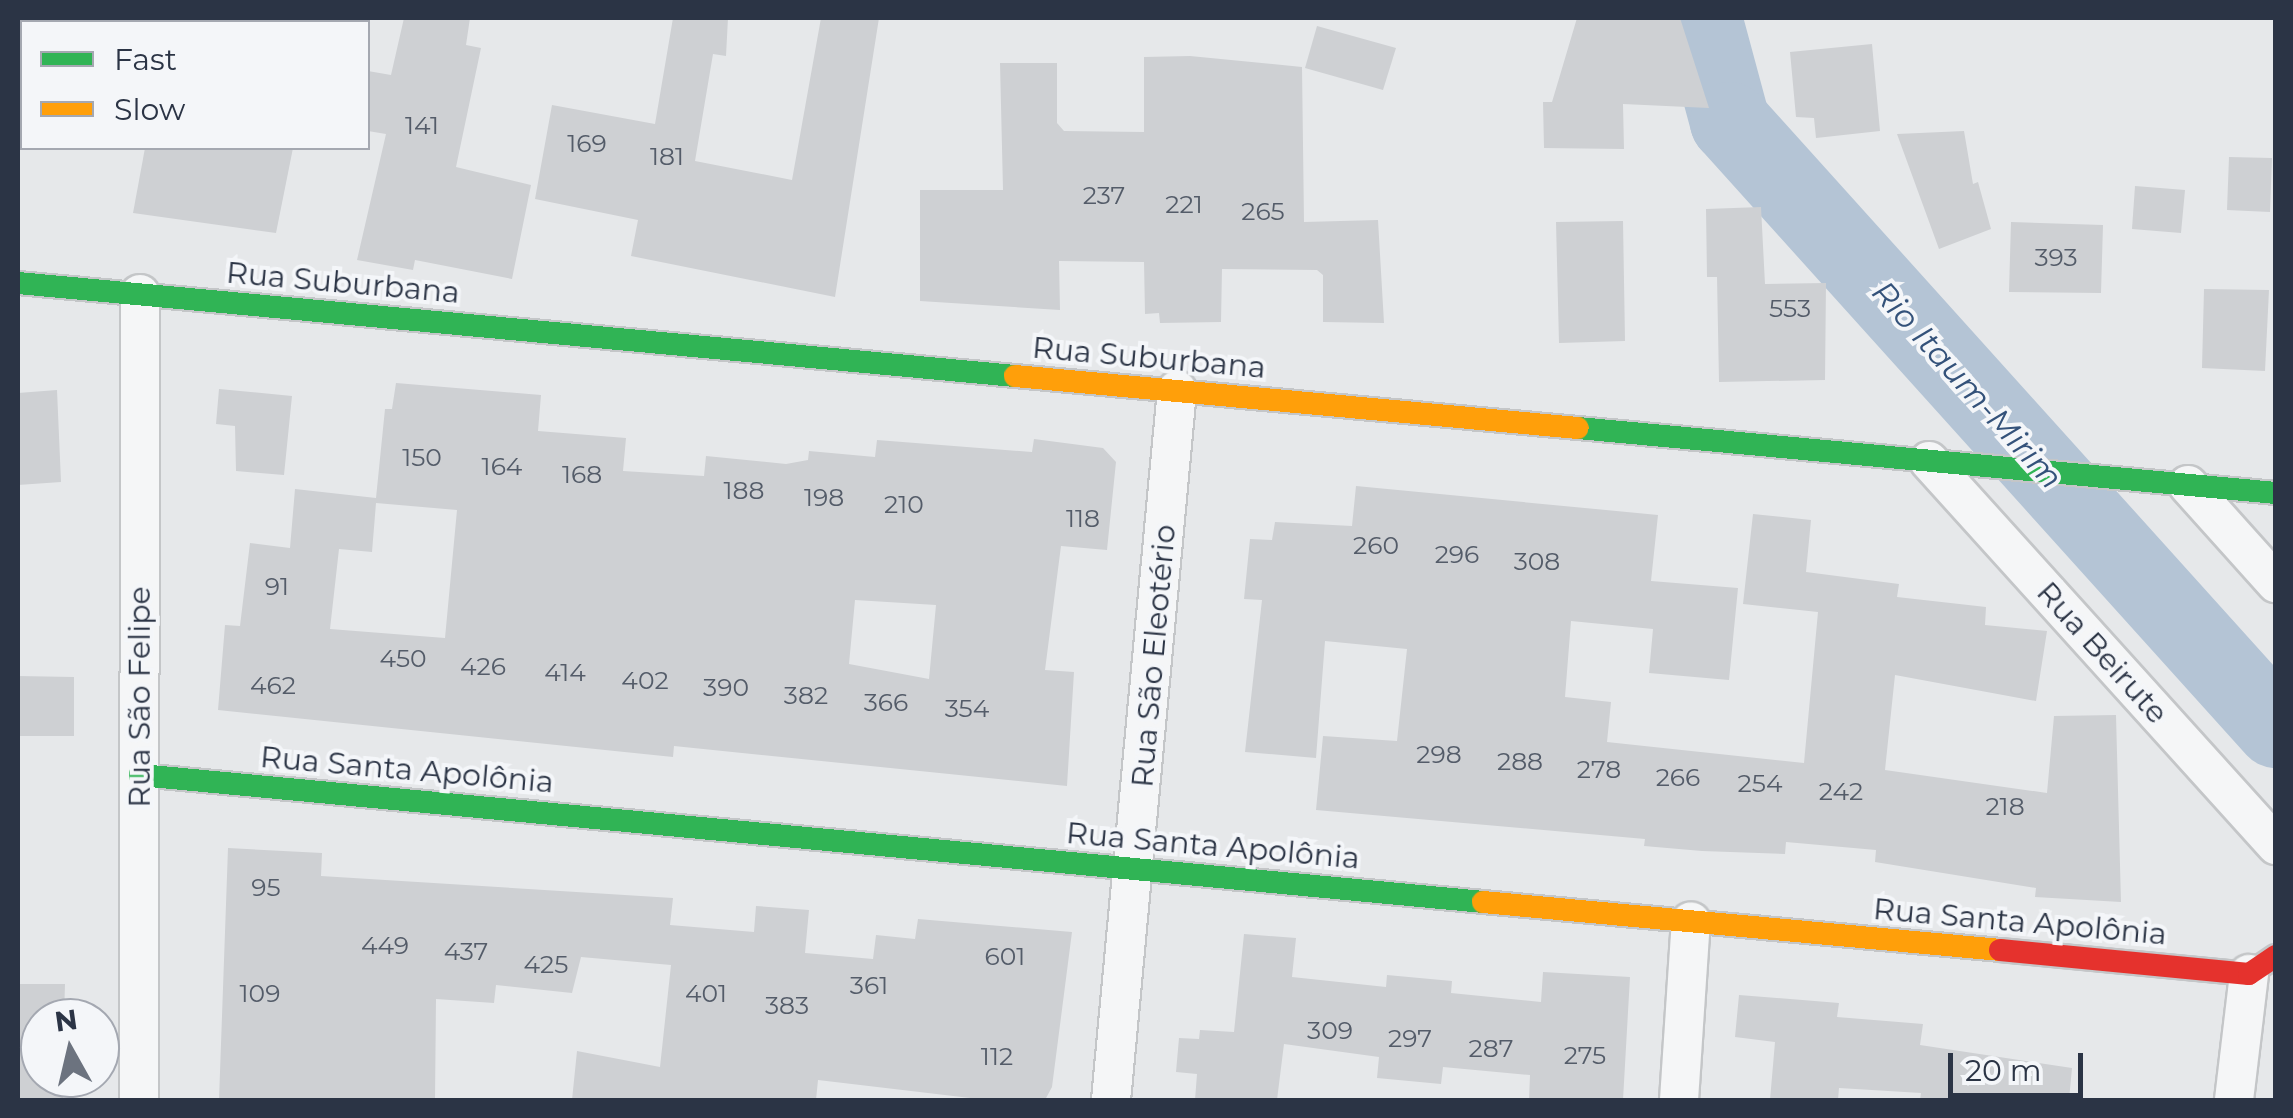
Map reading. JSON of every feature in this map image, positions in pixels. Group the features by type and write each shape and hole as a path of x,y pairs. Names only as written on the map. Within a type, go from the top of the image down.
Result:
{"street":[{"name":"Rua Suburbana","path":"18,282 2276,493"},
{"name":"Rua São Felipe","path":"139,1100 140,294"},
{"name":"Rua São Eleotério","path":"1111,1100 1136,869 1177,390"},
{"name":"Rua Beirute","path":"1929,461 2276,846"},
{"path":"2181,484 2276,584"},
{"name":"Rua Santa Apolônia","path":"140,775 1691,921 2262,965"},
{"path":"1679,1100 1691,921"},
{"path":"2234,1100 2262,965"}],"building":[{"path":"404,18 470,18 466,45 481,48 456,167 531,185 512,279 415,260 413,270 357,260 386,134 370,131 370,71 391,75"},
{"path":"673,18 728,18 726,56 713,54 695,161 792,180 821,18 879,18 835,297 631,256 638,220 535,199 552,105 655,124"},
{"path":"1577,18 1680,18 1709,108 1623,104 1624,149 1544,148 1543,102 1552,102"},
{"path":"1317,26 1396,48 1383,90 1305,68"},
{"path":"1872,44 1880,131 1816,138 1814,118 1796,117 1790,52"},
{"path":"1190,56 1302,67 1304,222 1378,220 1384,323 1323,322 1323,275 1317,270 1222,269 1221,322 1160,323 1159,313 1145,314 1144,262 1059,261 1060,310 920,301 920,190 1003,190 1000,63 1057,63 1057,123 1064,131 1144,132 1144,57"},
{"path":"1964,131 1973,184 1978,182 1991,229 1939,249 1897,134"},
{"path":"145,150 293,150 276,233 133,213"},
{"path":"2229,157 2272,158 2270,212 2227,210"},
{"path":"2135,186 2185,190 2181,233 2132,229"},
{"path":"1761,207 1765,284 1826,283 1825,380 1719,382 1717,277 1707,277 1706,209"},
{"path":"1623,221 1625,341 1559,343 1556,222"},
{"path":"2011,222 2103,225 2101,293 2009,292"},
{"path":"2204,289 2269,290 2265,371 2202,368"},
{"path":"396,383 541,395 538,431 626,438 623,471 704,476 706,456 786,464 808,460 809,451 875,457 877,440 1032,452 1034,439 1103,448 1116,462 1107,550 1061,546 1045,670 1074,672 1067,786 674,746 673,757 218,710 225,625 240,626 250,543 290,548 295,489 376,498 385,409 392,409","holes":["376,503 457,510 445,638 330,629 339,549 372,552","855,600 936,605 929,679 849,664"]},
{"path":"219,389 292,396 284,475 236,471 235,426 216,424"},
{"path":"57,390 61,482 18,485 18,393"},
{"path":"1356,486 1658,515 1651,581 1738,588 1729,680 1649,673 1653,629 1571,621 1565,697 1611,702 1607,742 1804,763 1818,612 1743,604 1753,514 1811,520 1806,572 1899,584 1897,597 1986,607 1985,625 2047,631 2036,701 1895,675 1885,770 2047,793 2054,716 2116,715 2121,902 2035,897 2036,888 1875,862 1876,850 1786,842 1785,854 1702,851 1644,846 1645,839 1316,810 1323,736 1397,741 1407,649 1325,641 1316,758 1245,752 1262,600 1244,599 1250,539 1272,540 1275,522 1352,526"},
{"path":"18,676 74,677 74,736 18,736"},
{"path":"228,848 322,853 321,876 673,898 670,925 754,932 756,906 809,910 805,953 873,959 876,935 915,939 918,919 1072,932 1052,1087 1045,1100 987,1100 818,1080 816,1100 572,1100 577,1051 660,1067 671,965 581,957 572,993 496,985 494,1003 436,999 435,1100 219,1100"},
{"path":"1244,934 1296,938 1292,977 1386,987 1387,975 1452,981 1451,993 1541,1002 1543,972 1630,977 1623,1100 1529,1100 1530,1075 1443,1067 1441,1084 1377,1078 1379,1057 1284,1044 1277,1100 1195,1100 1197,1074 1176,1072 1179,1038 1199,1039 1200,1030 1234,1032"},
{"path":"18,984 65,984 65,998 20,998 20,1098 63,1100 18,1100"},
{"path":"1739,995 1839,1003 1837,1017 1923,1024 1920,1045 2072,1068 2069,1100 1920,1100 1921,1093 1839,1088 1838,1100 1770,1100 1775,1042 1735,1037"}],"waterway":[{"name":"Rio Itaum-Mirim","path":"1702,18 1730,122 2276,728"}],"traffic: fast":[{"path":"18,283 1015,376"},
{"path":"1578,428 2276,493"},
{"path":"140,775 1483,902"}],"traffic: slow":[{"path":"1015,376 1578,428"},
{"path":"1483,902 2000,950"}],"traffic: jam":[{"path":"2000,950 2249,974 2276,956"}]}
